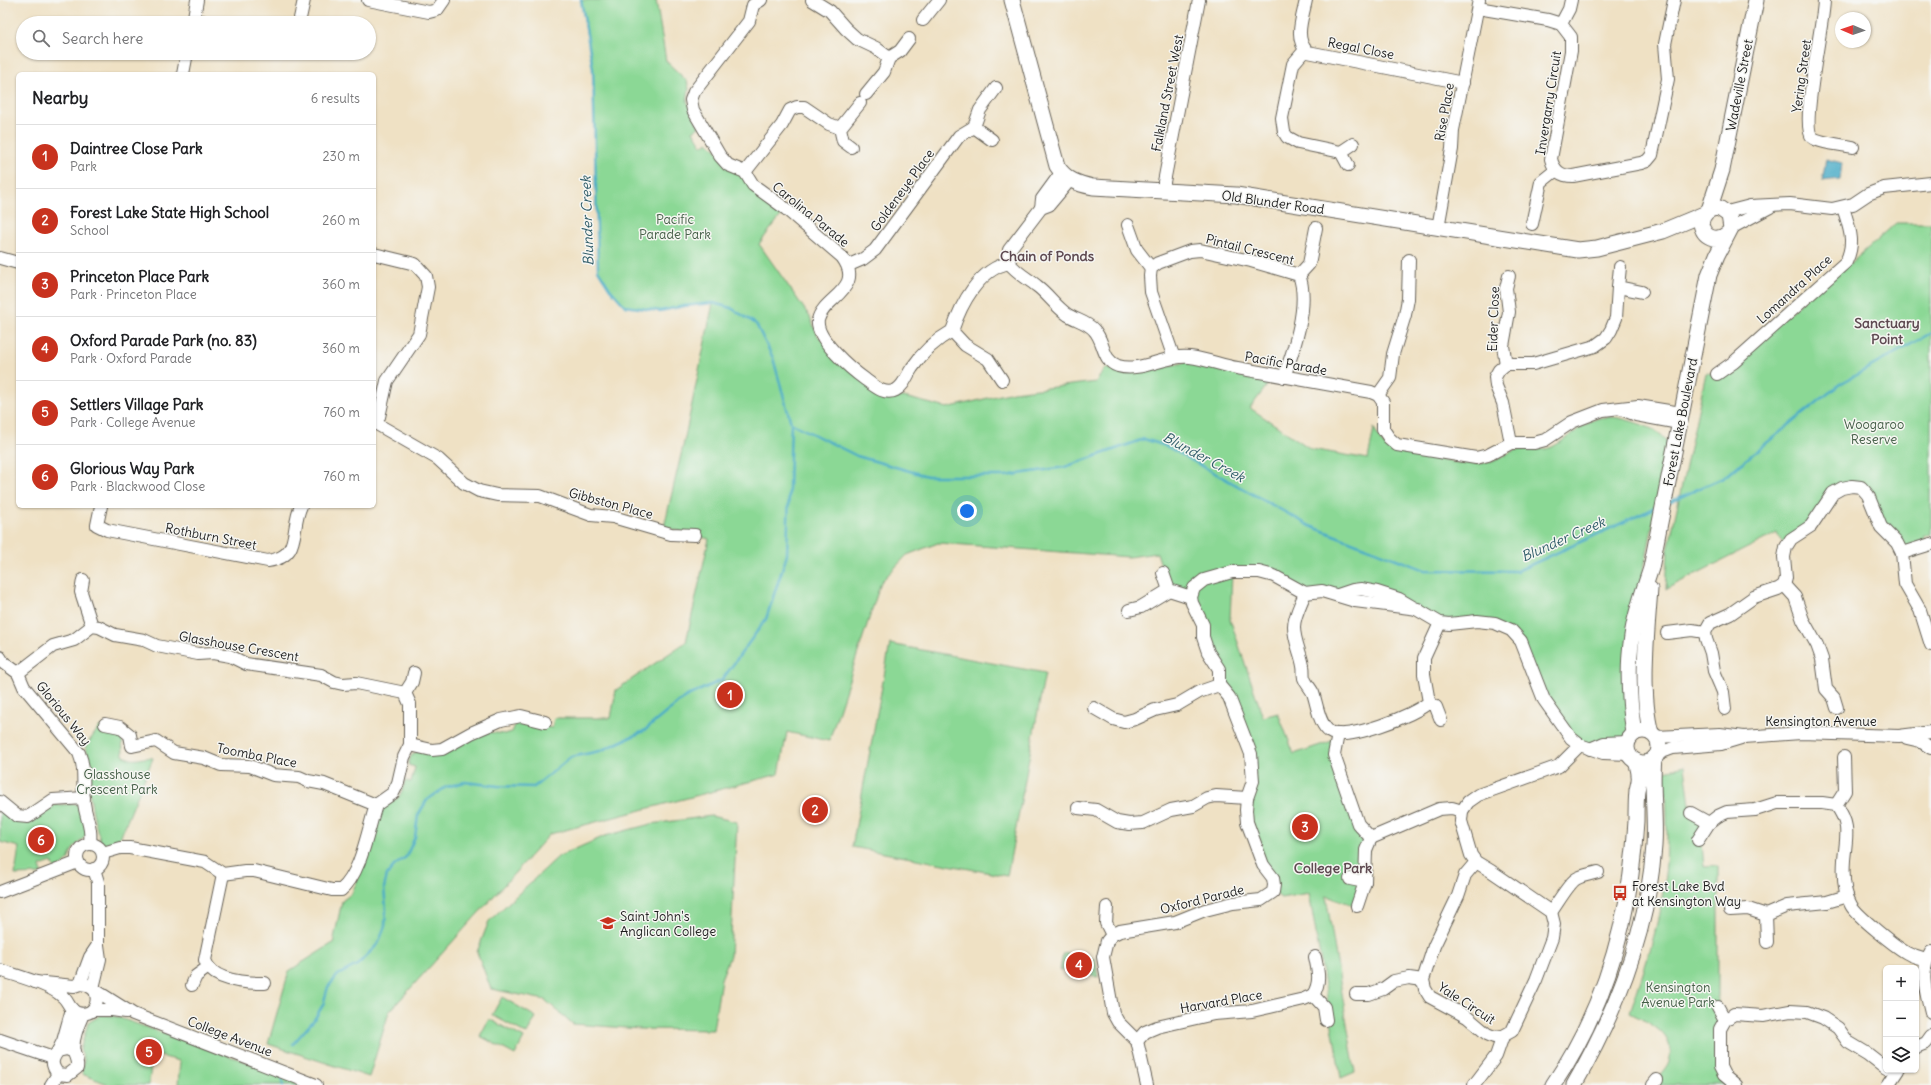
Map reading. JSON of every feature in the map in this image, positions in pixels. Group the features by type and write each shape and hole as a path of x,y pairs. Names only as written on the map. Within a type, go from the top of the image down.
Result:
{"main road":[{"path":"1012,0 1054,158 1066,176"},
{"name":"Wadeville Street","path":"1706,212 1722,170 1756,0"},
{"name":"Wadeville Street","path":"1722,170 1725,211"},
{"name":"Old Blunder Road","path":"1066,176 1080,184 1093,187 1236,195 1578,250 1597,248 1663,231 1706,212"},
{"path":"1719,208 1725,211 1731,220 1730,231 1720,238 1715,239 1705,233 1701,223 1706,212 1719,208"},
{"name":"Old Blunder Road","path":"1663,231 1705,233"},
{"name":"Forest Lake Boulevard","path":"1709,275 1730,231"},
{"name":"Forest Lake Boulevard","path":"1553,1085 1576,1048 1595,1009 1611,966 1625,917 1634,863 1640,777 1632,747 1628,670 1632,635 1656,545 1709,275 1709,254 1705,233"},
{"name":"Forest Lake Boulevard","path":"1651,568 1646,643 1646,716 1653,735"},
{"path":"1574,1085 1596,1047 1615,1004 1642,922 1651,877 1654,845 1656,756 1659,745 1653,735 1643,731 1632,747 1646,762 1656,756"}],"street":[{"path":"194,16 197,0"},
{"path":"301,16 304,0"},
{"path":"368,0 429,12 437,10 444,0"},
{"path":"812,0 830,11 846,30 858,39 876,48 889,58"},
{"path":"924,20 939,0"},
{"name":"Falkland Street West","path":"1164,191 1164,182 1199,0"},
{"path":"1306,0 1299,37 1305,50 1293,64 1282,118 1284,132 1287,137 1298,143 1341,152 1353,144"},
{"path":"1479,4 1561,24 1569,9 1570,0"},
{"name":"Invergarry Circuit","path":"1561,24 1570,37 1572,44 1551,159 1556,170 1562,175 1573,176 1641,163 1647,161 1652,155 1668,79 1665,44 1674,0"},
{"name":"Yering Street","path":"1824,0 1822,26 1810,96 1808,129 1811,136 1816,140 1853,147"},
{"name":"Carolina Parade","path":"753,2 749,21 694,92 691,100 693,110 720,156 728,165 745,172 753,185 786,209 842,257 849,265 850,274 848,282 839,295 821,313 818,321 819,329 837,356 849,368 879,389 887,392 895,391 901,386 920,356 939,338 952,331"},
{"name":"Rise Place","path":"1438,228 1452,149 1453,130 1479,4"},
{"path":"840,128 884,72 889,58 900,51 909,39"},
{"name":"Regal Close","path":"1305,50 1312,53 1463,83"},
{"path":"183,72 186,60"},
{"path":"992,140 974,127 980,110 996,88"},
{"path":"745,172 782,125 790,110 797,107 804,107 829,124 840,128"},
{"name":"Goldeneye Place","path":"849,265 863,259 875,250 960,136 974,127"},
{"path":"840,128 843,141 851,146"},
{"path":"1341,152 1348,165"},
{"path":"1532,224 1541,182 1556,170"},
{"path":"1002,380 988,359 965,345 952,331 959,312 988,272 999,265 1009,263 1009,250 1041,208 1042,200 1066,176"},
{"path":"1725,211 1750,206 1790,204 1822,209 1843,207 1884,188 1931,183"},
{"path":"1730,231 1771,206"},
{"name":"Lomandra Place","path":"1717,374 1734,362 1846,262 1851,251 1852,240 1843,207"},
{"path":"1128,225 1137,250 1152,268 1150,276 1150,292 1174,358"},
{"name":"Pintail Crescent","path":"1298,275 1309,264 1316,228"},
{"name":"Pintail Crescent","path":"1152,268 1158,263 1190,251 1200,250 1251,260 1298,275 1302,284 1303,295 1296,342 1284,377"},
{"path":"376,254 415,264 426,276 428,287 419,334 387,381 379,417 376,421"},
{"path":"0,258 16,262"},
{"path":"1409,260 1408,299 1405,315 1393,354 1390,378 1378,395 1383,402 1384,408 1383,429 1389,438 1397,445 1476,458 1488,455 1511,443 1534,443 1545,440 1572,422 1603,410 1620,409 1636,416 1680,418"},
{"name":"Pacific Parade","path":"1009,263 1015,270 1038,286 1068,315 1087,324 1094,330 1100,338 1104,353 1110,361 1119,366 1131,367 1188,356 1284,377 1371,392 1378,395"},
{"path":"1511,443 1503,403 1496,386 1495,377 1499,370 1506,364 1533,364 1595,346 1606,338 1616,318 1620,267"},
{"name":"Eider Close","path":"1506,364 1503,346 1509,312 1506,288 1509,276"},
{"path":"1618,287 1642,292"},
{"name":"Gibbston Place","path":"376,424 438,459 464,483 480,491 497,495 540,496 591,515 613,517 671,534 695,536"},
{"path":"1725,709 1723,692 1714,671 1705,632 1710,623 1730,614 1754,597 1778,590 1784,585 1786,578 1784,557 1788,543 1791,539 1811,526 1833,493 1842,488 1852,486 1861,487 1868,495 1881,528 1897,543 1902,553 1905,584 1920,610 1931,646"},
{"name":"Rothburn Street","path":"101,508 97,525 107,530 268,561 279,560 290,551 301,508"},
{"path":"1902,553 1931,544"},
{"path":"1094,708 1113,719 1124,722 1154,710 1177,705 1199,692 1219,685 1219,668 1208,652 1203,637 1203,625 1191,597 1194,588 1204,580 1232,572 1259,572 1274,576 1305,593 1322,592 1368,604 1418,609 1440,623 1449,624 1476,621 1495,623 1511,630 1521,641 1544,700 1570,738 1585,747 1603,753 1632,747"},
{"path":"1163,573 1169,590"},
{"path":"18,673 53,646 74,640 92,626 81,592 83,580"},
{"path":"1784,585 1795,597 1803,620 1817,645 1822,659 1826,689 1834,698 1837,708"},
{"path":"1129,610 1141,607 1169,590 1191,597"},
{"path":"1305,593 1294,627 1295,637 1304,667 1303,676 1307,686 1312,691 1324,725 1330,732 1350,734 1396,721 1425,706 1429,702"},
{"path":"1440,623 1424,658 1424,674 1429,702 1436,707 1442,720"},
{"name":"Glasshouse Crescent","path":"92,626 99,627 116,635 133,637 157,646 184,652 198,654 213,653 230,656 246,664 321,675 334,682 343,684 356,683 405,693"},
{"path":"1667,633 1692,630 1705,632"},
{"name":"Glorious Way","path":"0,657 3,662 18,673 24,687 80,753 83,762 84,798 92,831 90,844"},
{"path":"103,853 120,848 130,848 153,853 181,856 205,862 223,874 245,870 254,871 325,888 341,890 351,880 368,834 376,805 393,792 398,782 404,757 410,745 410,704 405,693 412,682 414,673"},
{"name":"Oxford Parade","path":"1112,935 1135,928 1175,922 1205,910 1233,903 1261,900 1273,892 1273,878 1263,864 1247,822 1247,798 1253,781 1250,754 1229,697 1219,685"},
{"path":"410,745 432,750 442,749 471,733 501,720 521,716 545,722"},
{"name":"Toomba Place","path":"105,724 120,727 130,735 132,746 156,741 174,753 204,758 221,765 250,766 273,775 299,777 308,781 324,784 376,805"},
{"name":"Kensington Avenue","path":"1653,735 1720,734 1744,737 1801,733 1899,736 1931,732"},
{"path":"1338,734 1334,755 1358,824 1371,838"},
{"name":"Kensington Avenue","path":"1899,736 1920,741 1931,748"},
{"name":"Kensington Avenue","path":"1656,756 1673,748 1721,744 1744,737"},
{"path":"1585,747 1558,766 1478,795 1468,802 1462,811 1461,821 1471,855 1476,862 1551,912 1571,883 1577,878 1598,872"},
{"path":"1836,805 1845,791 1844,757"},
{"path":"1078,808 1096,810 1117,822 1129,824 1143,823 1172,810 1193,806 1207,798 1216,796 1247,798"},
{"path":"0,802 17,816 28,817 52,800 84,798"},
{"path":"1698,840 1709,823 1718,816 1727,812 1755,810 1777,803 1822,803 1836,805 1843,814 1846,824 1847,842 1844,864 1847,896 1851,906 1859,917 1908,954 1929,956 1924,980 1931,1013"},
{"path":"1357,906 1365,882 1366,850 1371,838 1439,809 1452,808 1462,811"},
{"path":"1691,813 1709,823"},
{"path":"90,844 98,846 103,853 102,862 94,869 85,869 78,862 79,850 90,844"},
{"path":"0,892 78,862"},
{"name":"Yale Circuit","path":"1476,862 1465,875 1458,896 1434,946 1423,980 1425,989 1430,997 1467,1017 1487,1034 1494,1037 1503,1036 1512,1031 1536,980 1552,938 1554,924 1551,912"},
{"path":"94,869 98,882 98,945 100,959 94,989 97,1003 88,1012 76,1035 74,1052 78,1060 78,1068 68,1075 58,1074 53,1067 56,1054 63,1041 70,1006 69,992 77,985 90,957 98,945"},
{"path":"223,874 205,960 207,968 212,973 245,983 265,983"},
{"path":"1350,879 1365,882"},
{"path":"1730,910 1748,909 1766,915 1787,906 1827,902 1847,896"},
{"path":"1107,907 1106,923 1112,935 1106,941 1103,957 1114,1013 1118,1022 1137,1041 1147,1085"},
{"path":"1766,915 1767,942"},
{"path":"1315,957 1319,978 1317,988 1313,995 1324,1007 1326,1020"},
{"path":"192,985 196,976 207,968"},
{"name":"College Avenue","path":"0,970 35,982 62,995 70,1006 88,1012 112,1010 133,1014 316,1085"},
{"path":"1356,994 1369,994 1383,989 1394,981 1409,978 1423,980"},
{"name":"College Avenue","path":"35,982 87,985 133,1014"},
{"name":"Harvard Place","path":"1137,1041 1145,1032 1157,1027 1214,1014 1252,1011 1304,999 1313,995"},
{"path":"1718,1007 1725,1020"},
{"path":"1736,1085 1724,1075 1720,1067 1720,1029 1725,1020 1734,1014 1763,1016 1790,1011 1807,1012 1824,1018 1838,1028 1848,1042 1883,1065"},
{"path":"1474,1085 1496,1056 1503,1036"},
{"path":"1919,1046 1926,1043 1931,1036"},
{"path":"0,1040 56,1054 67,1049 74,1052"},
{"path":"1888,1085 1891,1073"},
{"path":"51,1085 58,1074"}],"green space":[{"name":"Pacific Parade Park","path":"581,0 656,0 666,61 687,81 689,89 687,101 699,127 693,131 702,146 708,142 783,213 759,244 810,317 818,336 886,397 904,397 947,408 1013,392 1096,382 1105,368 1129,373 1189,362 1202,363 1269,383 1250,408 1311,449 1368,459 1374,428 1382,443 1389,449 1440,460 1466,463 1491,462 1516,450 1543,449 1552,447 1592,421 1610,417 1640,424 1656,431 1669,444 1636,608 1631,732 1624,742 1590,749 1571,738 1511,630 1449,624 1418,609 1305,593 1274,576 1232,573 1230,619 1263,717 1278,713 1294,754 1329,742 1338,734 1334,755 1358,824 1371,838 1357,906 1326,896 1355,1072 1341,1078 1309,893 1281,898 1273,892 1247,822 1253,767 1192,603 1169,590 1157,553 1129,557 938,543 907,555 881,582 829,741 787,732 779,774 550,834 389,1012 369,1077 268,1044 289,971 333,943 342,901 352,893 376,834 380,813 386,804 398,798 405,781 411,782 415,767 408,765 411,756 416,752 489,732 504,734 512,732 518,721 552,728 554,718 611,718 616,690 686,642 709,539 664,527 684,442 713,303 684,306 660,311 625,306 610,289 598,270 593,69"},
{"name":"Woogaroo Reserve","path":"1896,223 1931,223 1931,534 1924,537 1926,544 1931,544 1902,553 1881,527 1877,520 1871,500 1864,490 1854,486 1846,486 1839,489 1828,499 1808,529 1795,537 1786,547 1777,533 1666,589 1668,550 1706,373 1717,374 1734,362 1846,262 1850,264"},
{"path":"890,644 1045,673 1007,876 852,847"},
{"name":"Glasshouse Crescent Park","path":"100,726 120,731 122,735 123,755 127,758 153,758 121,836 113,844 108,846 101,842 94,819 90,796 90,761 85,747"},
{"name":"Kensington Avenue Park","path":"1685,766 1691,813 1709,823 1698,840 1702,844 1704,867 1718,866 1718,1007 1720,1067 1736,1085 1653,1085 1669,1062 1669,1044 1660,1031 1630,1013 1641,981 1662,900 1666,869 1667,841 1665,771"},
{"path":"55,805 79,805 87,833 73,850 68,861 55,869 52,862 40,866 42,874 15,875 19,847 0,842 0,809 21,822 31,823"},
{"path":"711,816 737,822 730,956 721,979 713,1030 640,1029 573,1024 545,1000 491,989 477,952 489,921 559,856 605,836 651,824"},
{"path":"1063,953 1095,959 1098,977 1060,970"},
{"path":"502,997 536,1017 527,1034 492,1015"},
{"path":"101,1015 114,1016 313,1085 178,1085 180,1061 152,1054 149,1085 110,1085 82,1074 84,1059 80,1050 88,1023"},
{"path":"489,1019 524,1038 515,1055 480,1036"}],"water":[{"path":"1826,159 1842,163 1840,179 1822,181"}],"waterway":[{"name":"Blunder Creek","path":"581,0 593,69 598,270 610,289 625,306 660,311 684,306 713,303 731,308 756,324 773,358 791,423 857,456 927,476 1005,476 1065,467 1144,439 1166,446 1310,526 1425,570 1517,571 1657,507"},
{"name":"Blunder Creek","path":"1669,502 1723,478 1840,384 1931,333"},
{"path":"293,1044 314,1020 323,1005 328,987 338,975 357,965 378,944 385,926 386,909 384,888 387,875 394,866 406,857 415,837 418,815 427,800 446,787 465,782 498,786 534,787 571,757 600,751 644,731 685,697 722,680 766,619 787,555 791,423"},
{"path":"282,1078 283,1085"}],"place":[{"name":"Daintree Close Park","path":"730,695"},
{"name":"Forest Lake State High School","path":"815,810"},
{"name":"Princeton Place Park","path":"1305,827"},
{"name":"Glorious Way Park","path":"41,840"},
{"name":"Forest Lake Bvd at Kensington Way","path":"1620,893"},
{"name":"Saint John's Anglican College","path":"608,923"},
{"name":"Oxford Parade Park (no. 83)","path":"1079,965"},
{"name":"Settlers Village Park","path":"149,1052"}],"district":[{"name":"Chain of Ponds","path":"1047,256"},
{"name":"Sanctuary Point","path":"1887,332"},
{"name":"College Park","path":"1333,868"}]}
